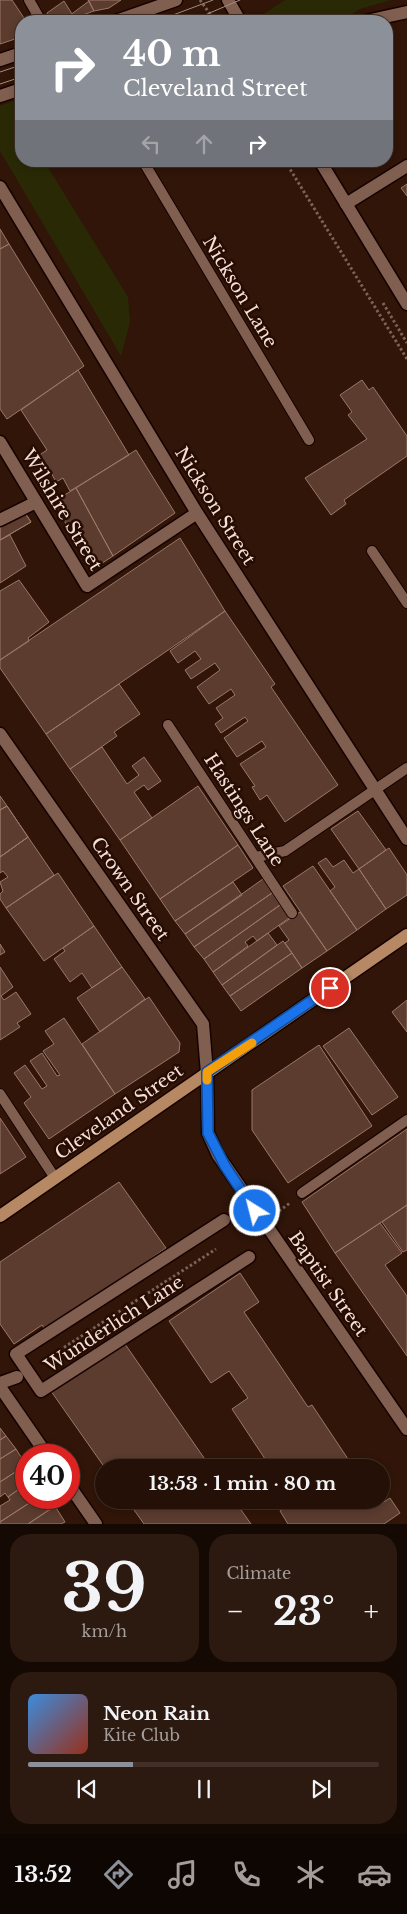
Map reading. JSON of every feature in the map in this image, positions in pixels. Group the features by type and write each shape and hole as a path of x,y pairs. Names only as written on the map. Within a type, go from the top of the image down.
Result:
{"main road":[{"name":"Cleveland Street","path":"0,1216 407,936"}],"street":[{"path":"133,15 176,0"},
{"path":"228,0 235,15"},
{"path":"393,15 407,12"},
{"path":"0,60 15,55"},
{"path":"0,96 15,91"},
{"path":"346,204 407,166"},
{"path":"324,167 407,304"},
{"name":"Nickson Street","path":"0,187 197,513 407,839"},
{"name":"Wilshire Street","path":"0,442 88,586 197,513"},
{"path":"0,520 36,502"},
{"name":"Crown Street","path":"0,734 203,1024 207,1072"},
{"name":"Baptist Street","path":"207,1072 208,1133 225,1166 407,1429"},
{"name":"Wunderlich Lane","path":"224,1220 16,1354 26,1370 41,1391 249,1257"},
{"path":"17,1377 0,1385 40,1444"},
{"path":"80,1501 96,1524"}],"lane":[{"path":"29,0 38,15"},
{"name":"Nickson Lane","path":"147,167 310,440"},
{"path":"372,551 407,603"},
{"name":"Hastings Lane","path":"168,725 292,913"},
{"path":"256,857 285,851 407,768"},
{"path":"0,1094 55,1178"},
{"path":"302,1194 407,1120"}],"path":[{"path":"200,0 211,15"},
{"path":"290,167 407,359"},
{"path":"263,1222 302,1194"},
{"path":"46,1359 208,1254"}],"shaded area":[{"path":"285,0 391,0 360,9 350,15 262,15"},
{"path":"15,100 15,167 48,167 128,297 130,322 121,356 0,151 0,106"}],"building":[{"path":"0,0 12,0 22,15 15,15 15,39 0,44"},
{"path":"88,0 121,0 109,8 94,11"},
{"path":"64,1 72,14 48,15 47,13"},
{"path":"89,1 94,11 83,15 70,15"},
{"path":"407,184 407,196 401,188"},
{"path":"0,229 9,244 0,249"},
{"path":"9,244 84,366 7,419 0,409 0,249"},
{"path":"78,370 129,455 70,491 63,478 56,482 49,469 44,471 35,458 47,450 21,410"},
{"path":"362,380 369,390 373,387 407,436 407,456 344,500 346,504 331,515 305,478 367,439 348,415 352,412 340,395"},
{"path":"136,450 175,513 113,556 76,488"},
{"path":"76,488 113,556 93,569 53,502"},
{"path":"25,513 31,522 0,540 0,526"},
{"path":"25,513 31,522 0,540 0,526"},
{"path":"10,535 26,566 0,583 0,540"},
{"path":"180,538 225,611 46,734 0,668 0,660"},
{"path":"19,580 49,622 28,638 29,641 0,660 0,591"},
{"path":"225,611 275,684 271,687 338,785 285,822 267,795 260,800 252,787 255,786 240,764 266,747 262,741 237,757 224,738 248,721 245,717 221,733 215,724 223,718 216,708 235,695 231,689 209,704 197,687 220,670 215,663 191,679 185,670 201,659 195,651 178,663 170,651"},
{"path":"119,684 140,714 114,732 117,736 70,769 46,734"},
{"path":"102,747 127,784 139,775 132,766 144,757 161,781 148,790 144,785 134,792 152,818 120,840 70,769"},
{"path":"198,786 238,845 160,899 120,840"},
{"path":"0,796 7,806 0,810"},
{"path":"7,806 28,837 0,857 0,810"},
{"path":"7,806 28,837 0,857 0,810"},
{"path":"358,811 386,850 359,869 331,829"},
{"path":"28,837 54,875 6,908 0,899 0,894 3,891 0,882 8,877 3,871 0,873 0,857"},
{"path":"238,845 253,868 175,921 160,899"},
{"path":"389,848 407,875 407,895 386,909 359,869"},
{"path":"326,858 333,867 344,860 353,873 359,869 386,909 357,930 330,891 335,887 318,863"},
{"path":"313,866 357,930 327,951 283,886"},
{"path":"58,873 94,926 44,961 6,908"},
{"path":"263,879 272,893 194,947 185,934"},
{"path":"233,882 242,895 185,934 175,921"},
{"path":"272,893 280,905 204,959 194,947"},
{"path":"280,905 289,918 257,941 253,936 245,942 248,946 213,972 204,959"},
{"path":"300,912 327,951 302,968 285,943 289,940 279,926"},
{"path":"94,926 122,967 92,988 82,973 70,982 54,959 65,951 63,948"},
{"path":"268,933 277,945 222,985 213,972"},
{"path":"283,941 292,953 230,996 222,985"},
{"path":"0,944 5,952 0,955"},
{"path":"292,953 302,968 241,1011 230,996"},
{"path":"0,967 13,987 1,996 4,1000 16,992 31,1014 17,1023 20,1027 0,1040"},
{"path":"122,967 145,999 100,1032 77,998"},
{"path":"149,997 180,1043 179,1052 115,1094 82,1044"},
{"path":"407,1000 407,1032 392,1012"},
{"path":"64,1018 115,1094 49,1139 24,1103 31,1097 14,1073 25,1065 42,1089 47,1086 30,1061 42,1053 57,1076 60,1075 43,1051 54,1044 45,1031"},
{"path":"349,1028 398,1097 372,1115 323,1046"},
{"path":"319,1045 372,1126 288,1183 252,1130 252,1090"},
{"path":"0,1118 26,1157 0,1174"},
{"path":"407,1129 407,1205 335,1253 302,1202"},
{"path":"119,1182 166,1248 46,1331 42,1325 14,1344 0,1324 0,1262"},
{"path":"407,1205 407,1250 403,1252 382,1222"},
{"path":"380,1223 402,1253 385,1265 407,1296 407,1356 335,1253"},
{"path":"240,1273 259,1302 244,1312 308,1407 312,1405 348,1459 265,1459 232,1409 248,1398 229,1371 211,1383 169,1321"},
{"path":"118,1334 205,1459 99,1459 46,1384"},
{"path":"0,1428 6,1436 0,1440"},
{"path":"6,1436 15,1450 0,1459 0,1440"},
{"path":"15,1450 15,1472 0,1482 0,1459"},
{"path":"15,1472 15,1492 8,1497 5,1493 0,1497 0,1482"},
{"path":"15,1492 15,1509 20,1509 0,1522 0,1506 10,1500 8,1497"},
{"path":"390,1498 400,1513 384,1524 288,1524 280,1511 283,1509 390,1509"},
{"path":"20,1509 50,1509 28,1524 0,1524 0,1522"},
{"path":"50,1509 57,1509 65,1522 61,1524 28,1524"},
{"path":"133,1509 240,1509 251,1524 144,1524"}],"tram line":[{"path":"173,15 213,0"},
{"path":"205,15 240,0"},
{"path":"0,72 15,67"},
{"path":"0,84 15,79"}],"slow traffic":[{"path":"207,1080 207,1072 252,1043"}],"route":[{"path":"255,1211 218,1155 208,1133 207,1072 330,988"}]}
